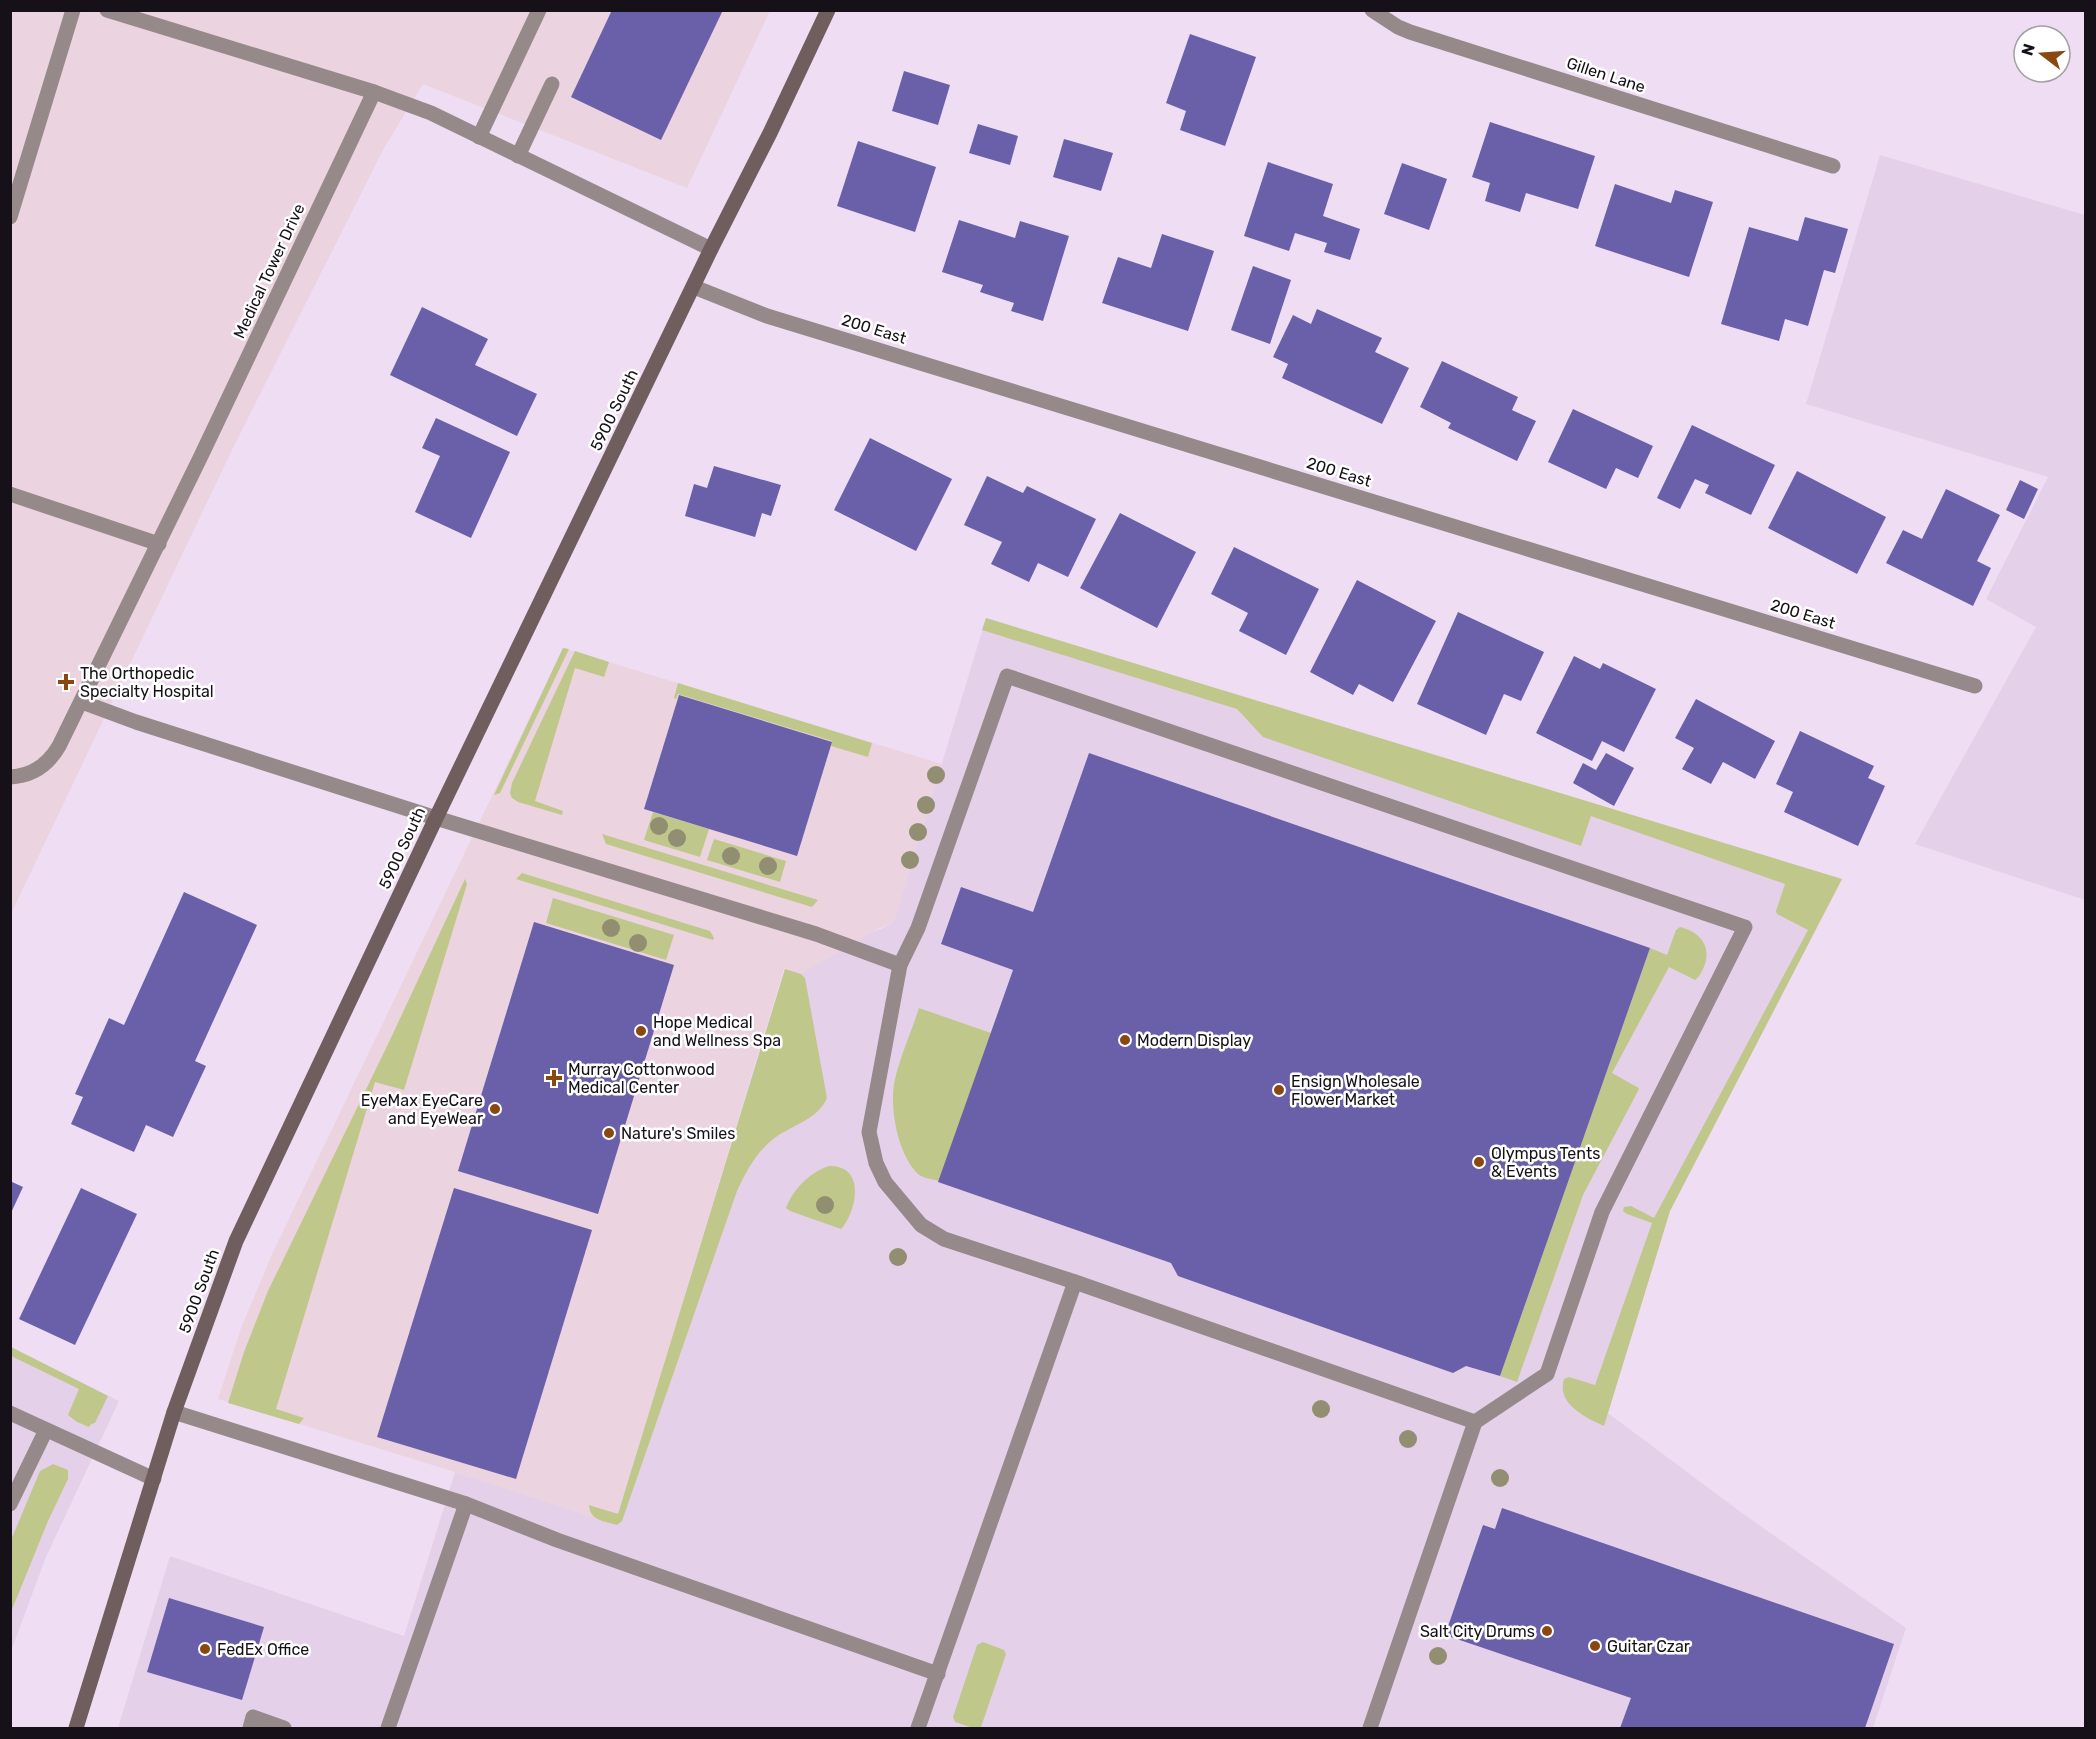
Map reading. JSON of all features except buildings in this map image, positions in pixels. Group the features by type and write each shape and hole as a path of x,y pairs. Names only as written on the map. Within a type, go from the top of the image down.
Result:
{"main road":[{"name":"5900 South","path":"76,1728 174,1412 236,1241 436,818 828,10"}],"street":[{"path":"10,217 73,10"},
{"path":"107,10 374,92 430,113 711,249"},
{"path":"479,137 539,10"},
{"name":"Gillen Lane","path":"1372,10 1410,32 1833,166"},
{"path":"518,156 552,84"},
{"name":"Medical Tower Drive","path":"10,777 26,774 46,764 59,746 159,544 374,92"},
{"name":"200 East","path":"694,287 767,316 1975,686"},
{"path":"10,494 159,544"},
{"path":"1370,1728 1475,1422 1547,1374 1602,1212 1745,927 1007,676 918,928 900,965 869,1132 876,1163 885,1182 921,1225 944,1239 1075,1282 1475,1422"},
{"path":"82,702 136,722 436,818 816,933 900,965"},
{"path":"918,1728 1075,1282"},
{"path":"174,1412 466,1504 557,1540 938,1674"},
{"path":"10,1413 154,1479"},
{"path":"10,1504 46,1430"},
{"path":"388,1728 466,1504"},
{"path":"250,1728 253,1717 284,1728"}],"shaded area":[{"name":"The Orthopedic Specialty Hospital","path":"11,11 770,11 687,188 423,84 384,148 232,450 11,914"},
{"path":"1880,155 2085,215 2085,900 1915,844 2036,627 1986,599 2048,477 1806,404"},
{"path":"986,618 1842,879 1670,1211 1608,1413 1742,1513 1906,1628 1873,1728 118,1728 170,1556 404,1636 455,1472 615,1524 785,969 890,925 895,918"},
{"name":"Murray Cottonwood Medical Center","path":"563,648 942,764 895,918 890,925 880,928 801,974 784,969 615,1525 455,1472 218,1399 241,1328 273,1252"},
{"path":"11,1347 119,1401 46,1557 11,1651"}],"green space":[{"path":"986,618 1842,879 1670,1211 1604,1426 1581,1414 1568,1403 1564,1396 1564,1379 1569,1377 1595,1385 1652,1223 1627,1214 1623,1211 1624,1207 1631,1206 1654,1218 1808,930 1777,914 1785,884 1591,816 1581,846 1263,737 1237,709 982,630"},
{"path":"563,648 569,649 500,793 494,795"},
{"path":"575,651 609,662 604,677 575,668 535,801 563,811 562,815 518,802 512,798 510,793 512,783"},
{"path":"678,683 872,743 868,757 831,746 832,741 678,694 676,699 674,698"},
{"path":"653,812 709,829 700,857 644,840"},
{"path":"602,834 818,900 812,907 606,844"},
{"path":"714,839 786,861 780,882 707,860"},
{"path":"522,873 710,931 714,938 713,940 516,879"},
{"path":"465,879 467,884 404,1090 375,1082 276,1409 304,1418 299,1424 228,1403 244,1352 268,1291"},
{"path":"553,898 674,935 666,960 546,923"},
{"path":"1680,927 1694,933 1703,942 1707,954 1703,969 1695,980 1669,967 1612,1073 1639,1088 1638,1091 1583,1195 1517,1382 1500,1376 1650,948 1667,955 1676,930"},
{"path":"785,969 801,974 805,978 827,1098 817,1112 766,1145 744,1177 737,1191 622,1521 617,1525 603,1521 592,1514 589,1505 618,1514"},
{"path":"919,1008 991,1033 939,1181 921,1176 910,1165 900,1143 893,1106 894,1084"},
{"path":"829,1166 841,1168 849,1173 855,1190 851,1211 841,1229 786,1208 793,1194 803,1182 815,1172"},
{"path":"11,1347 108,1396 95,1423 89,1427 68,1415 79,1389 11,1356"},
{"path":"53,1464 68,1470 68,1479 48,1521 11,1612 11,1540 40,1471"},
{"path":"983,1642 1004,1650 1006,1654 981,1727 973,1728 955,1722 953,1717 977,1645"}],"place":[{"name":"The Orthopedic Specialty Hospital","path":"66,682"},
{"name":"Hope Medical and Wellness Spa","path":"641,1031"},
{"name":"Modern Display","path":"1125,1040"},
{"name":"Murray Cottonwood Medical Center","path":"554,1078"},
{"name":"Ensign Wholesale Flower Market","path":"1279,1090"},
{"name":"EyeMax EyeCare and EyeWear","path":"495,1109"},
{"name":"Nature's Smiles","path":"609,1133"},
{"name":"Olympus Tents & Events","path":"1479,1162"},
{"name":"Salt City Drums","path":"1547,1631"},
{"name":"Guitar Czar","path":"1595,1646"},
{"name":"FedEx Office","path":"205,1649"}]}
